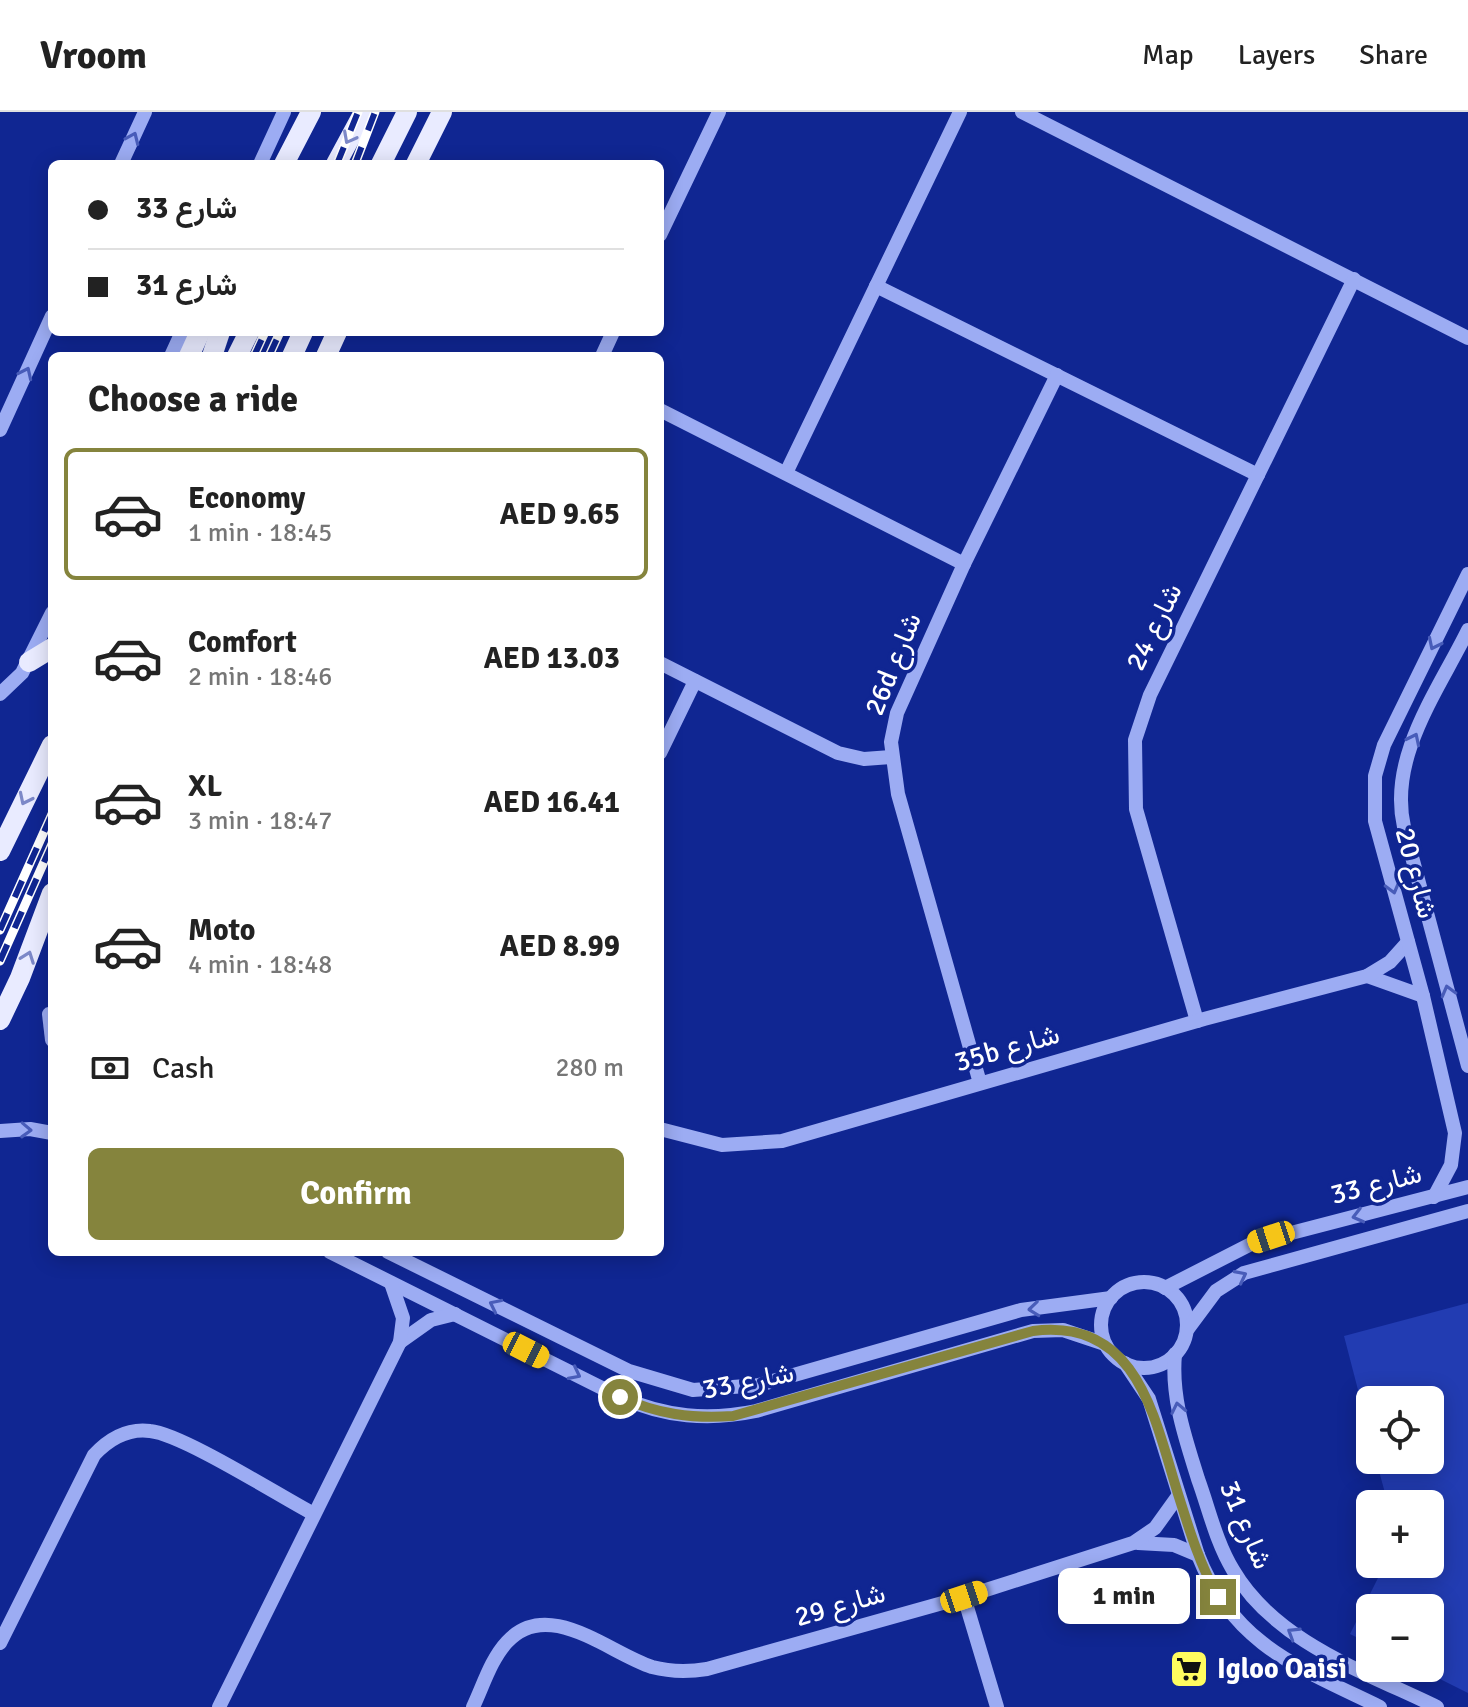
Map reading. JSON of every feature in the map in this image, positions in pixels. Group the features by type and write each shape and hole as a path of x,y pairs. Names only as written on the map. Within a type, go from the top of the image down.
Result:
{"main road":[{"path":"286,160 311,112"},
{"path":"338,160 364,112"},
{"path":"383,160 407,112"},
{"path":"418,160 442,112"},
{"path":"29,662 48,650"},
{"path":"0,851 48,753"},
{"path":"0,1020 20,978 48,904"}],"street":[{"path":"123,160 145,112"},
{"path":"262,160 284,112"},
{"path":"664,227 719,112"},
{"path":"786,473 960,112"},
{"path":"1022,112 1466,336"},
{"name":"شارع 24","path":"1197,1021 1136,809 1134,749 1150,695 1354,279"},
{"path":"876,286 1258,475"},
{"path":"0,430 48,325"},
{"name":"26d شارع","path":"980,1083 898,794 891,757 897,713 964,564 1057,375"},
{"path":"664,412 964,564"},
{"name":"شارع 20","path":"1434,1197 1451,1165 1455,1133 1423,996 1375,821 1375,776 1384,745 1468,574"},
{"path":"0,694 29,662 48,622"},
{"name":"شارع 20","path":"1468,630 1408,751 1399,797 1404,827 1468,1066"},
{"path":"664,665 838,753 864,759 891,757"},
{"path":"664,745 695,681"},
{"name":"35b شارع","path":"664,1130 703,1143 762,1144 1367,976 1390,962 1408,942"},
{"path":"1367,976 1396,983 1423,996"},
{"path":"0,1131 30,1129 48,1132"},
{"name":"شارع 33","path":"1165,1288 1253,1243 1468,1187"},
{"name":"شارع 33","path":"1187,1330 1216,1291 1244,1273 1468,1211"},
{"name":"شارع 33","path":"338,1256 641,1407 698,1417 756,1411 1033,1331 1063,1330 1105,1344"},
{"name":"شارع 33","path":"396,1256 629,1371 693,1390 759,1385 1021,1310 1111,1298"},
{"path":"219,1707 312,1513 400,1342 403,1318 391,1283"},
{"path":"1136,1283 1165,1288 1184,1310 1187,1330 1175,1354 1157,1366 1125,1363 1105,1344 1102,1316 1111,1298 1136,1283"},
{"path":"400,1342 431,1320 455,1314"},
{"name":"شارع 31","path":"1175,1354 1174,1384 1178,1413 1220,1542 1246,1590 1285,1629 1437,1707"},
{"name":"شارع 31","path":"1125,1363 1149,1399 1198,1555 1218,1597 1264,1647 1380,1707"},
{"path":"0,1643 94,1455 119,1435 141,1431 165,1434 312,1513"},
{"name":"شارع 29","path":"473,1707 507,1642 526,1628 562,1626 641,1663 667,1670 694,1671 964,1597 1133,1543 1155,1528 1178,1496"},
{"name":"شارع 29","path":"1133,1543 1160,1543 1198,1555"},
{"path":"964,1597 997,1707"}],"shaded area":[{"path":"1468,1303 1468,1693 1444,1681 1444,1594 1370,1594 1378,1578 1444,1578 1444,1490 1384,1490 1380,1474 1444,1474 1444,1386 1357,1386 1344,1336"},
{"path":"1356,1622 1356,1637 1350,1634"}],"railway":[{"path":"339,160 358,112"},
{"path":"357,160 375,112"},
{"path":"256,352 263,336"},
{"path":"271,352 278,336"},
{"path":"0,930 48,823"},
{"path":"0,961 48,853"}],"place":[{"name":"Igloo Oaisi","path":"1189,1669"}],"route":[{"path":"620,1397 641,1407 687,1417 733,1416 1033,1331 1063,1330 1092,1337 1105,1344 1125,1363 1142,1386 1154,1413 1198,1555 1218,1597"}]}
